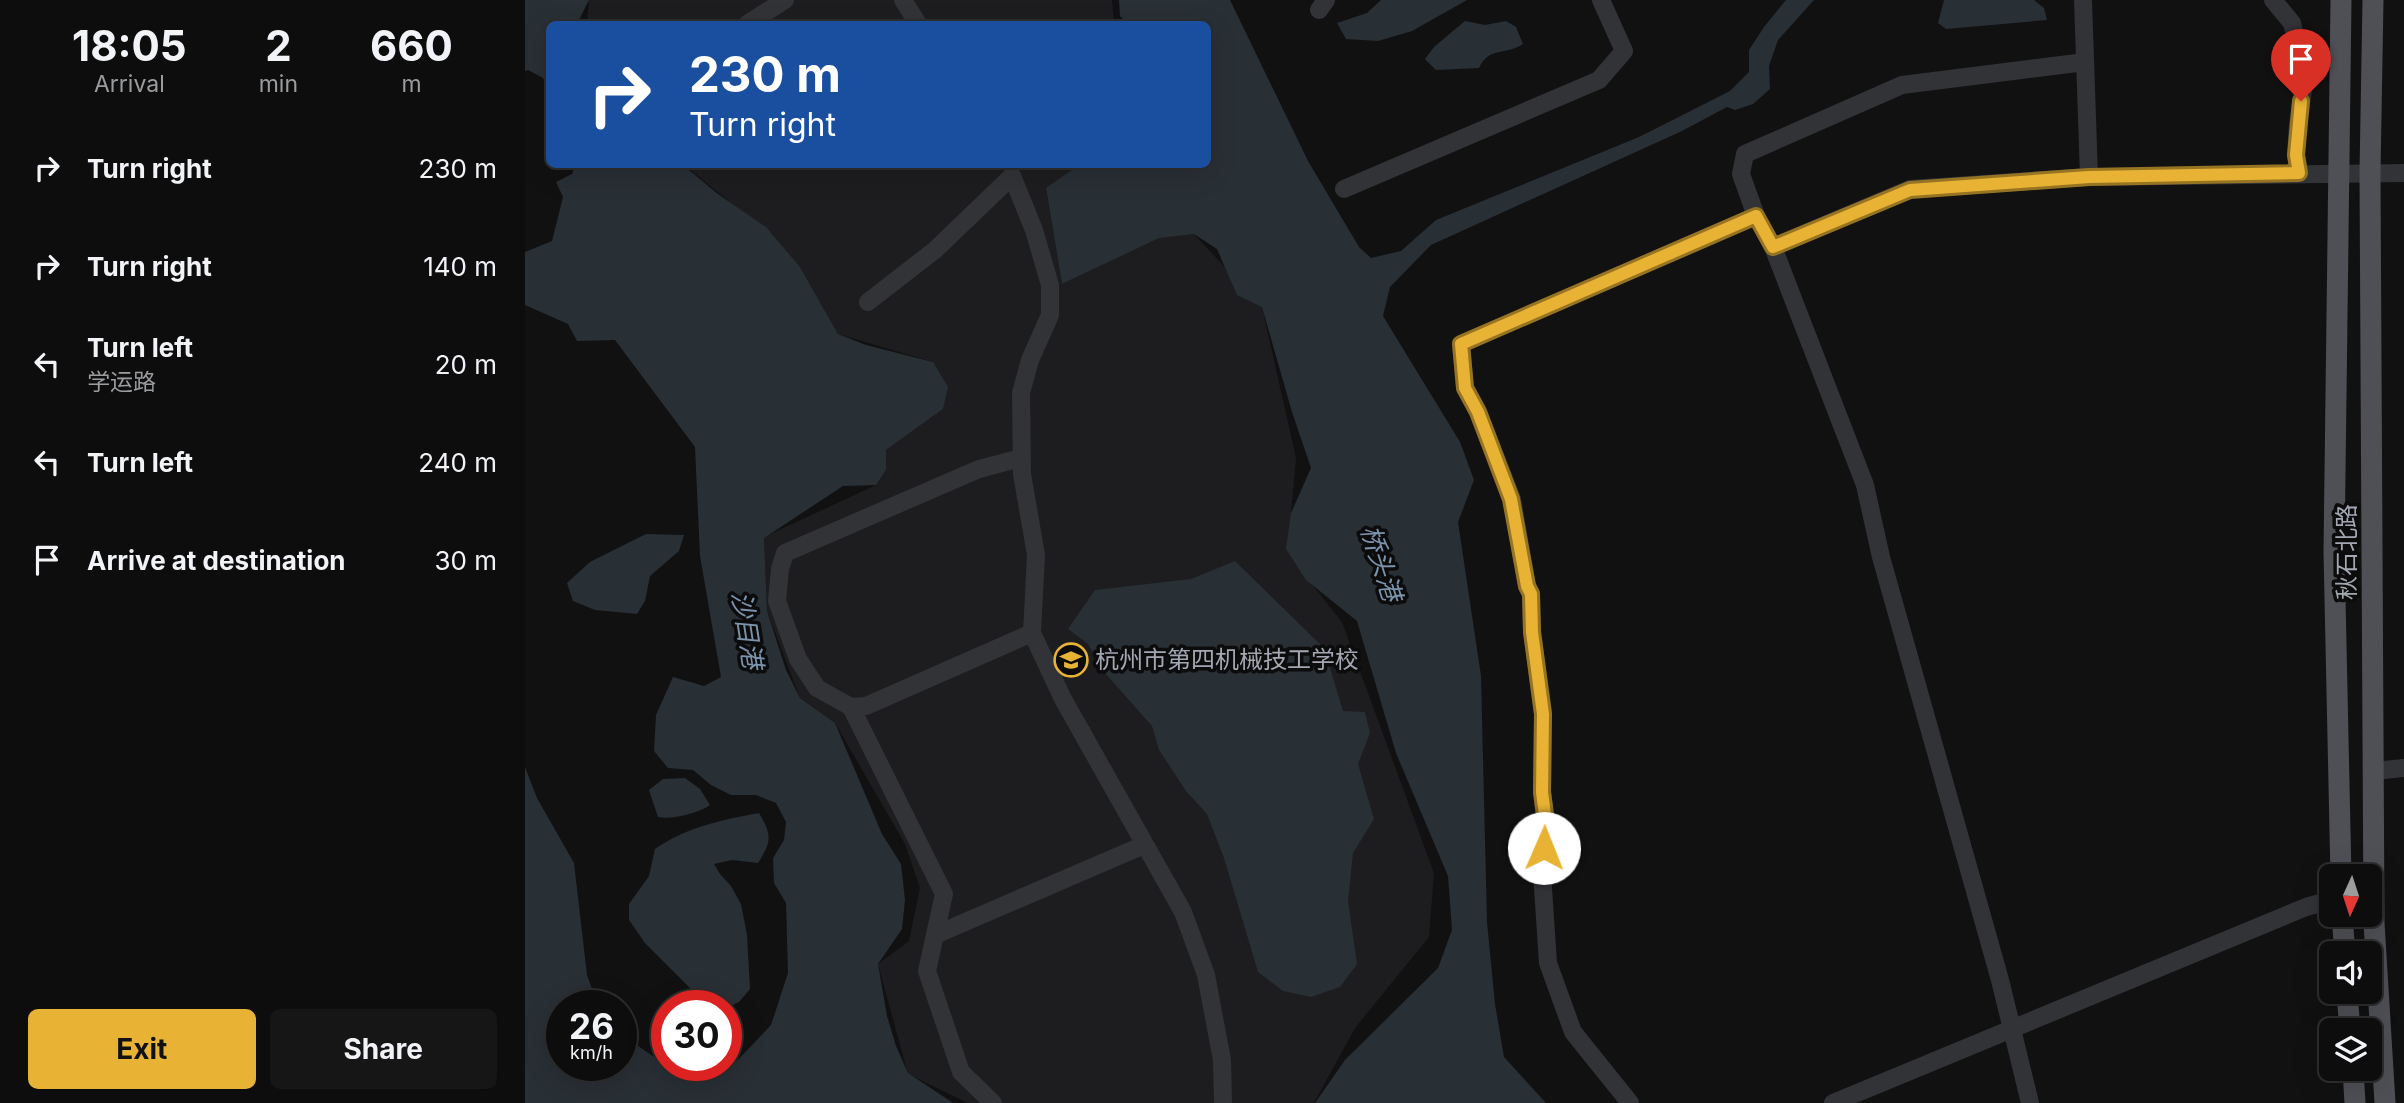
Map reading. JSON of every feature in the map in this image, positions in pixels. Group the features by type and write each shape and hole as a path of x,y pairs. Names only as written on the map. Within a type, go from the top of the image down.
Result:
{"main road":[{"name":"秋石北路","path":"2340,0 2334,552 2341,864"},
{"name":"秋石北路","path":"2373,0 2370,173 2374,923 2385,1103"},
{"path":"2354,1081 2355,1103"}],"street":[{"path":"752,21 785,0"},
{"path":"903,0 916,21"},
{"path":"1344,189 1599,80 1624,51 1601,0"},
{"path":"2083,0 2089,177"},
{"path":"2273,0 2292,23 2305,77 2297,134 2299,173"},
{"path":"2030,1103 2000,980 1881,557 1865,485 1773,247 1756,216 1741,174 1745,154 1902,85 2085,62"},
{"path":"868,302 935,250 1008,170 1034,230 1050,285 1050,315 1030,360 1021,393 1022,474 1036,555 1032,633 1063,699 1183,912 1206,975 1222,1060 1223,1103"},
{"path":"1773,247 1910,190 2089,177 2404,173"},
{"path":"1630,1103 1573,1032 1548,963 1542,873 1546,823 1542,792 1543,714 1532,632 1531,594 1527,586 1511,499 1478,412 1465,388 1461,344 1756,216"},
{"path":"1021,458 979,469 785,553 780,569 777,601 798,659 817,688 851,707 866,706 1032,633"},
{"path":"851,707 944,894 927,971 961,1072 993,1103"},
{"path":"2374,771 2404,768"},
{"path":"935,934 1144,845"},
{"path":"1833,1103 2319,903"}],"shaded area":[{"path":"589,0 1112,0 1114,21 587,21"},
{"name":"杭州市第四机械技工学校","path":"688,168 1075,168 1046,189 1062,284 1159,237 1194,234 1262,307 1296,458 1291,513 1295,563 1342,622 1434,873 1429,937 1355,1028 1314,1103 968,1103 908,1074 878,964 909,941 920,888 905,844 835,723 800,698 767,611 764,537 876,485 886,470 886,450 943,409 933,362 838,334 800,267 730,202"}],"water":[{"path":"525,0 589,0 580,21 546,21 546,85 543,78 525,71"},
{"name":"桥头港","path":"1119,0 1230,0 1308,161 1359,247 1371,258 1401,251 1436,220 1639,137 1730,91 1749,72 1749,50 1786,0 1814,0 1778,40 1769,66 1770,89 1753,104 1735,110 1727,107 1682,131 1431,245 1390,287 1383,316 1460,442 1474,480 1458,522 1481,676 1487,922 1495,1004 1504,1057 1546,1103 1315,1103 1345,1060 1438,968 1452,930 1448,876 1396,753 1357,621 1306,580 1286,549 1291,513 1311,468 1262,307 1237,295 1217,249 1194,234 1159,238 1062,284 1046,188 1075,168 1211,168 1211,21 1124,21 1120,16"},
{"path":"1381,0 1467,0 1412,31 1378,41 1346,39 1337,23 1367,13"},
{"path":"1944,0 2034,0 2044,8 2047,20 1946,29 1938,23"},
{"path":"1465,21 1485,25 1506,21 1516,27 1523,44 1493,54 1483,61 1479,68 1436,70 1425,59 1434,47"},
{"name":"沙目港","path":"575,168 687,168 718,194 766,227 800,267 838,334 866,345 933,362 948,387 943,409 886,450 886,470 876,485 843,486 764,538 767,611 786,670 800,698 835,723 882,834 901,864 905,900 902,929 878,964 887,1016 896,1046 908,1073 953,1103 525,1103 525,767 537,798 574,863 587,975 592,990 546,990 546,1081 637,1081 637,1045 651,1055 651,1081 742,1081 742,1056 771,1025 788,973 786,903 774,883 773,858 784,840 786,822 776,803 756,795 731,795 711,785 693,770 668,768 654,751 656,715 673,677 704,686 721,677 700,556 695,447 615,340 577,341 568,324 525,305 525,252 552,241 563,197 556,182 572,174"},
{"path":"646,534 684,535 679,551 650,576 645,601 637,614 595,610 573,601 567,583 590,562"},
{"path":"1235,561 1324,648 1343,711 1365,712 1370,733 1358,764 1374,819 1353,853 1348,901 1357,964 1340,987 1311,997 1283,991 1258,972 1224,858 1207,814 1186,791 1159,750 1152,726 1105,673 1088,644 1068,629 1095,590 1191,579"},
{"path":"685,778 700,789 710,805 685,815 658,817 649,790 663,779"},
{"path":"759,813 769,838 758,863 732,860 714,864 741,904 747,935 750,989 742,998 742,990 692,990 645,943 629,920 629,904 649,876 655,849 679,835 718,822"}],"place":[{"name":"杭州市第四机械技工学校","path":"1071,660"}],"route":[{"path":"1544,848 1546,823 1542,792 1543,714 1532,632 1531,594 1527,586 1511,499 1478,412 1465,388 1461,344 1756,216 1773,247 1910,190 2089,177 2299,173 2296,155 2301,101"}]}
